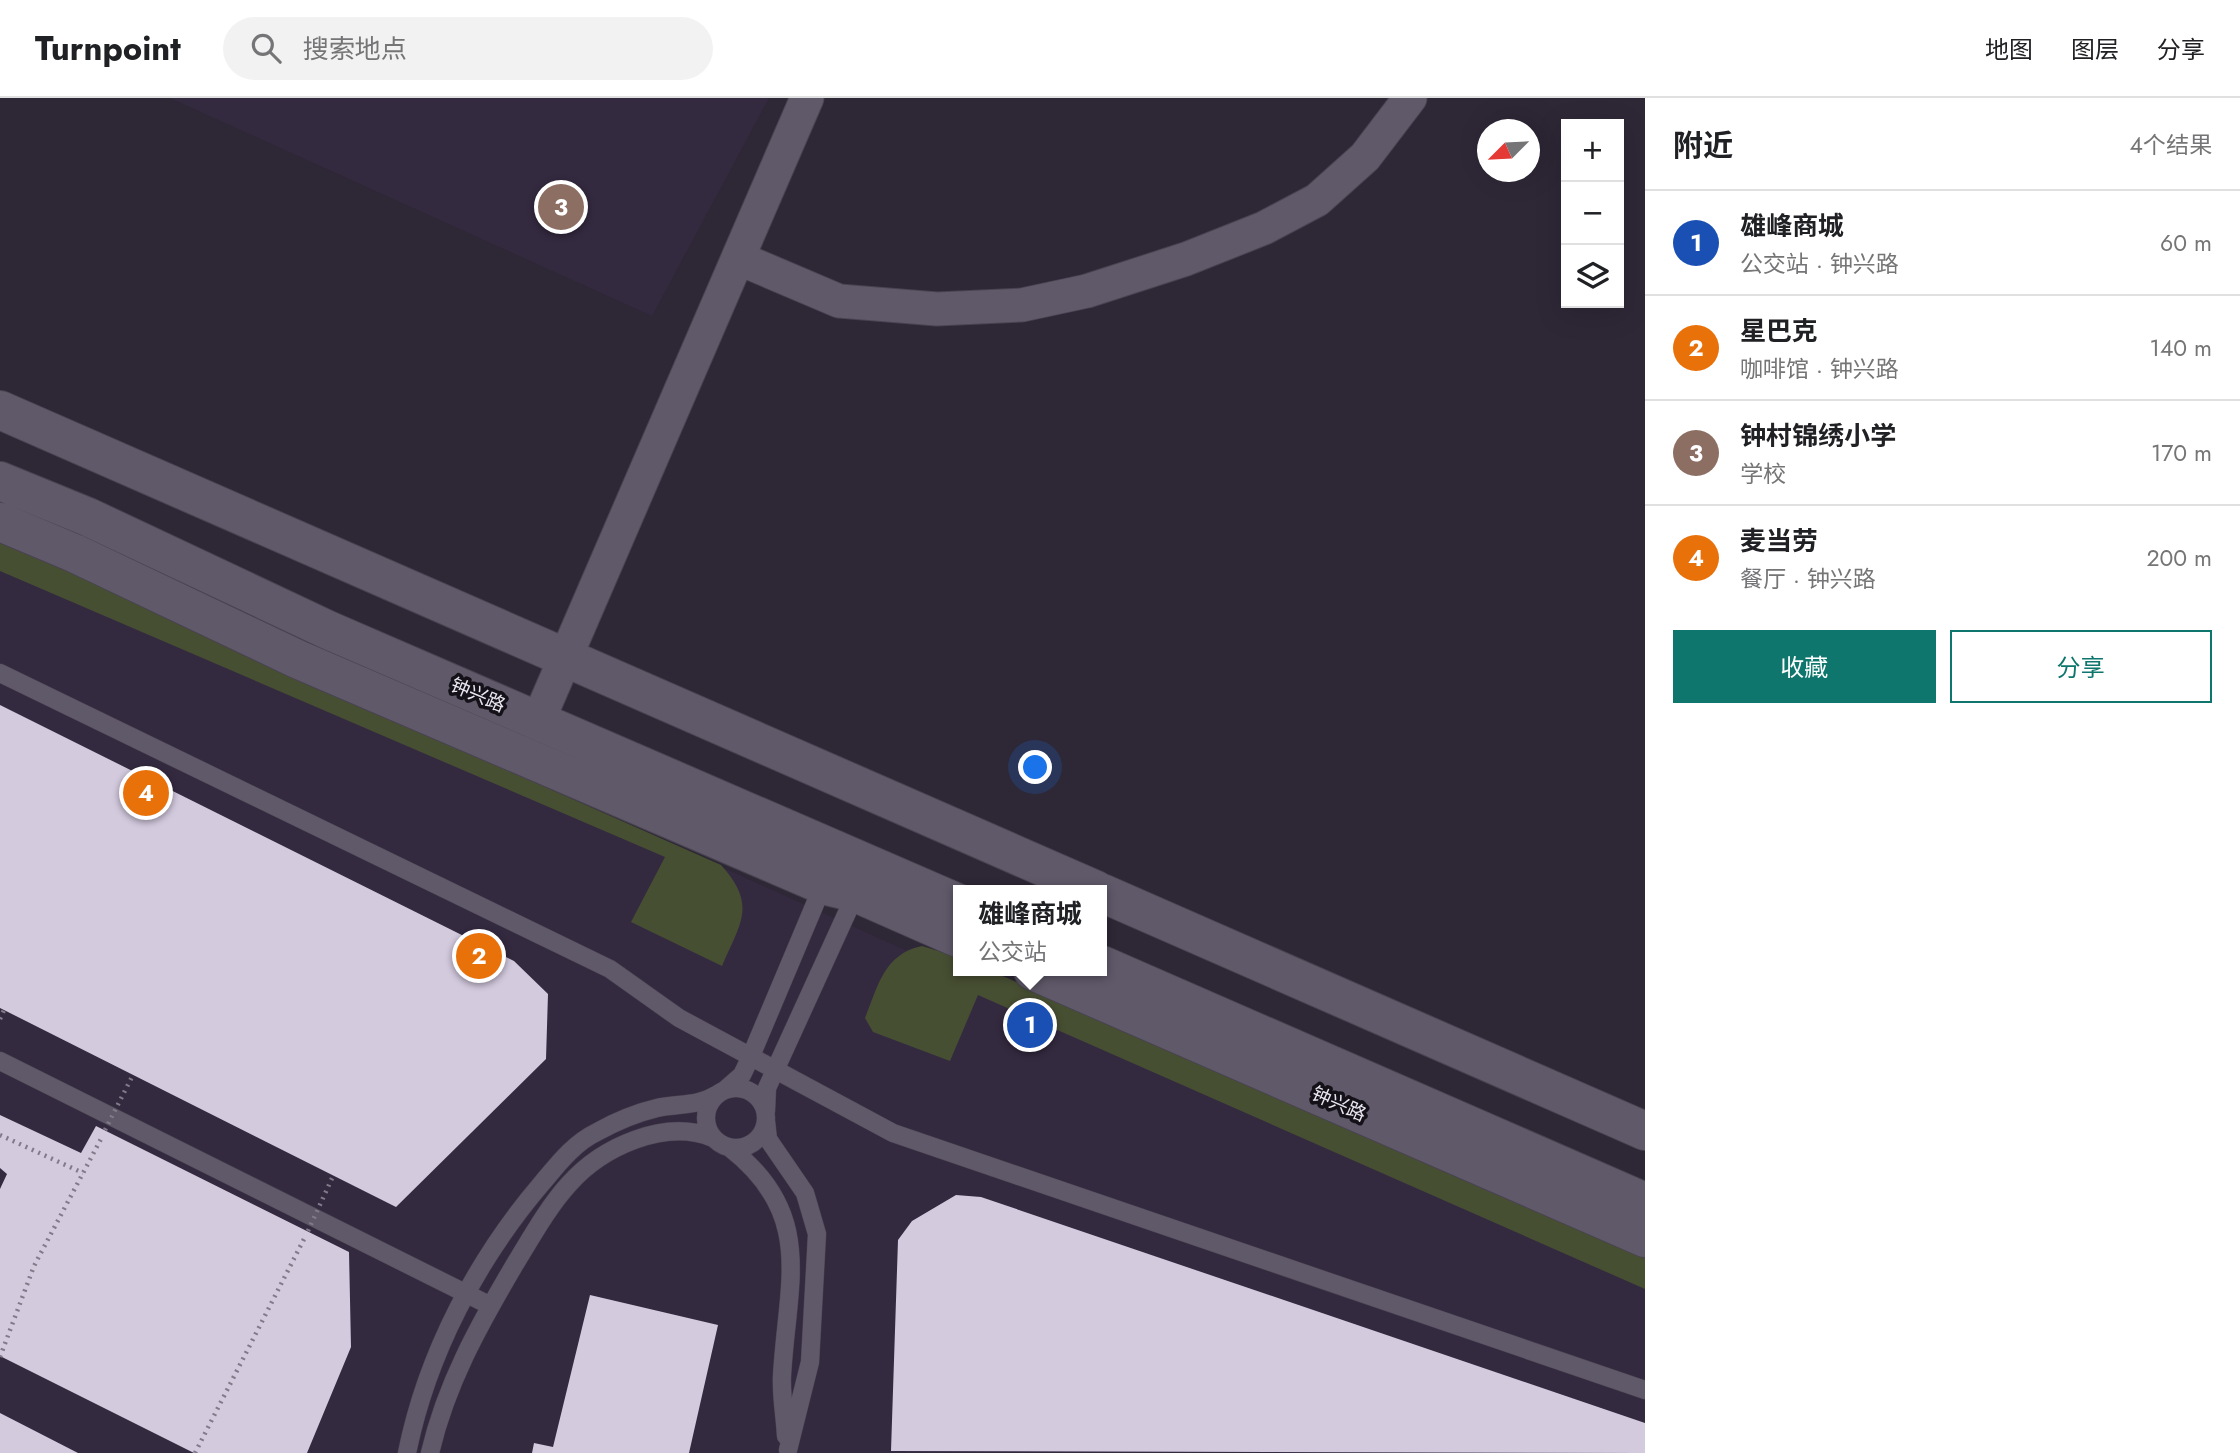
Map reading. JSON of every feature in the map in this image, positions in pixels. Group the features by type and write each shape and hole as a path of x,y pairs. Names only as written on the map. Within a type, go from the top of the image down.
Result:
{"main road":[{"path":"0,410 1085,885"},
{"name":"钟兴路","path":"0,481 88,517 328,630 953,901"},
{"name":"钟兴路","path":"0,522 74,553 297,659 953,936"},
{"path":"1107,895 1645,1131"},
{"name":"钟兴路","path":"1107,967 1645,1202"},
{"name":"钟兴路","path":"1044,976 1645,1238"}],"street":[{"path":"538,721 807,98"},
{"path":"738,258 839,301 937,310 1022,305 1087,291 1186,259 1264,229 1317,200 1365,157 1410,98"}],"lane":[{"path":"0,673 610,969 679,1018 893,1133 1645,1390"},
{"path":"713,1138 706,1120 710,1101 742,1075 839,889"},
{"path":"791,1452 810,1363 817,1234 806,1193 768,1139 767,1088 839,889"},
{"path":"0,1062 491,1306"},
{"path":"407,1453 430,1375 465,1293 535,1191 577,1145 595,1133 645,1112 703,1103 722,1091 746,1089 755,1094 766,1116 758,1139 750,1145 730,1148"},
{"path":"430,1453 452,1380 529,1242 569,1184 612,1150 649,1136 689,1131 713,1138 730,1148 760,1175 782,1212 791,1239 782,1380 791,1452"}],"path":[{"path":"0,1019 4,1010"},
{"path":"0,1357 34,1266 133,1075"},
{"path":"0,1135 83,1174"},
{"path":"195,1453 334,1176"}],"shaded area":[{"path":"170,98 769,98 652,316"},
{"path":"0,541 905,950 922,946 953,968 953,976 1002,976 1645,1258 1645,1453 0,1453"}],"green space":[{"path":"0,541 112,588 273,666 721,865 739,891 742,903 740,925 722,966 631,922 665,857 0,571"},
{"path":"922,946 953,955 953,976 1002,976 1645,1258 1645,1289 978,995 950,1061 873,1032 865,1018 879,983 891,964 909,950"}],"building":[{"path":"0,705 514,961 548,994 546,1059 396,1207 0,1008"},
{"path":"0,1115 81,1153 96,1126 349,1252 351,1347 307,1453 194,1453 0,1356 0,1189 7,1174 0,1168"},
{"path":"956,1195 981,1197 1645,1423 1645,1453 891,1451 898,1240 912,1221"},
{"path":"590,1295 718,1325 689,1453 532,1453 534,1443 553,1447"},
{"path":"0,1413 78,1453 0,1453"}],"place":[{"name":"钟村锦绣小学","path":"561,207"},
{"name":"麦当劳","path":"146,793"},
{"name":"星巴克","path":"479,956"},
{"name":"雄峰商城","path":"1030,1025"}]}
